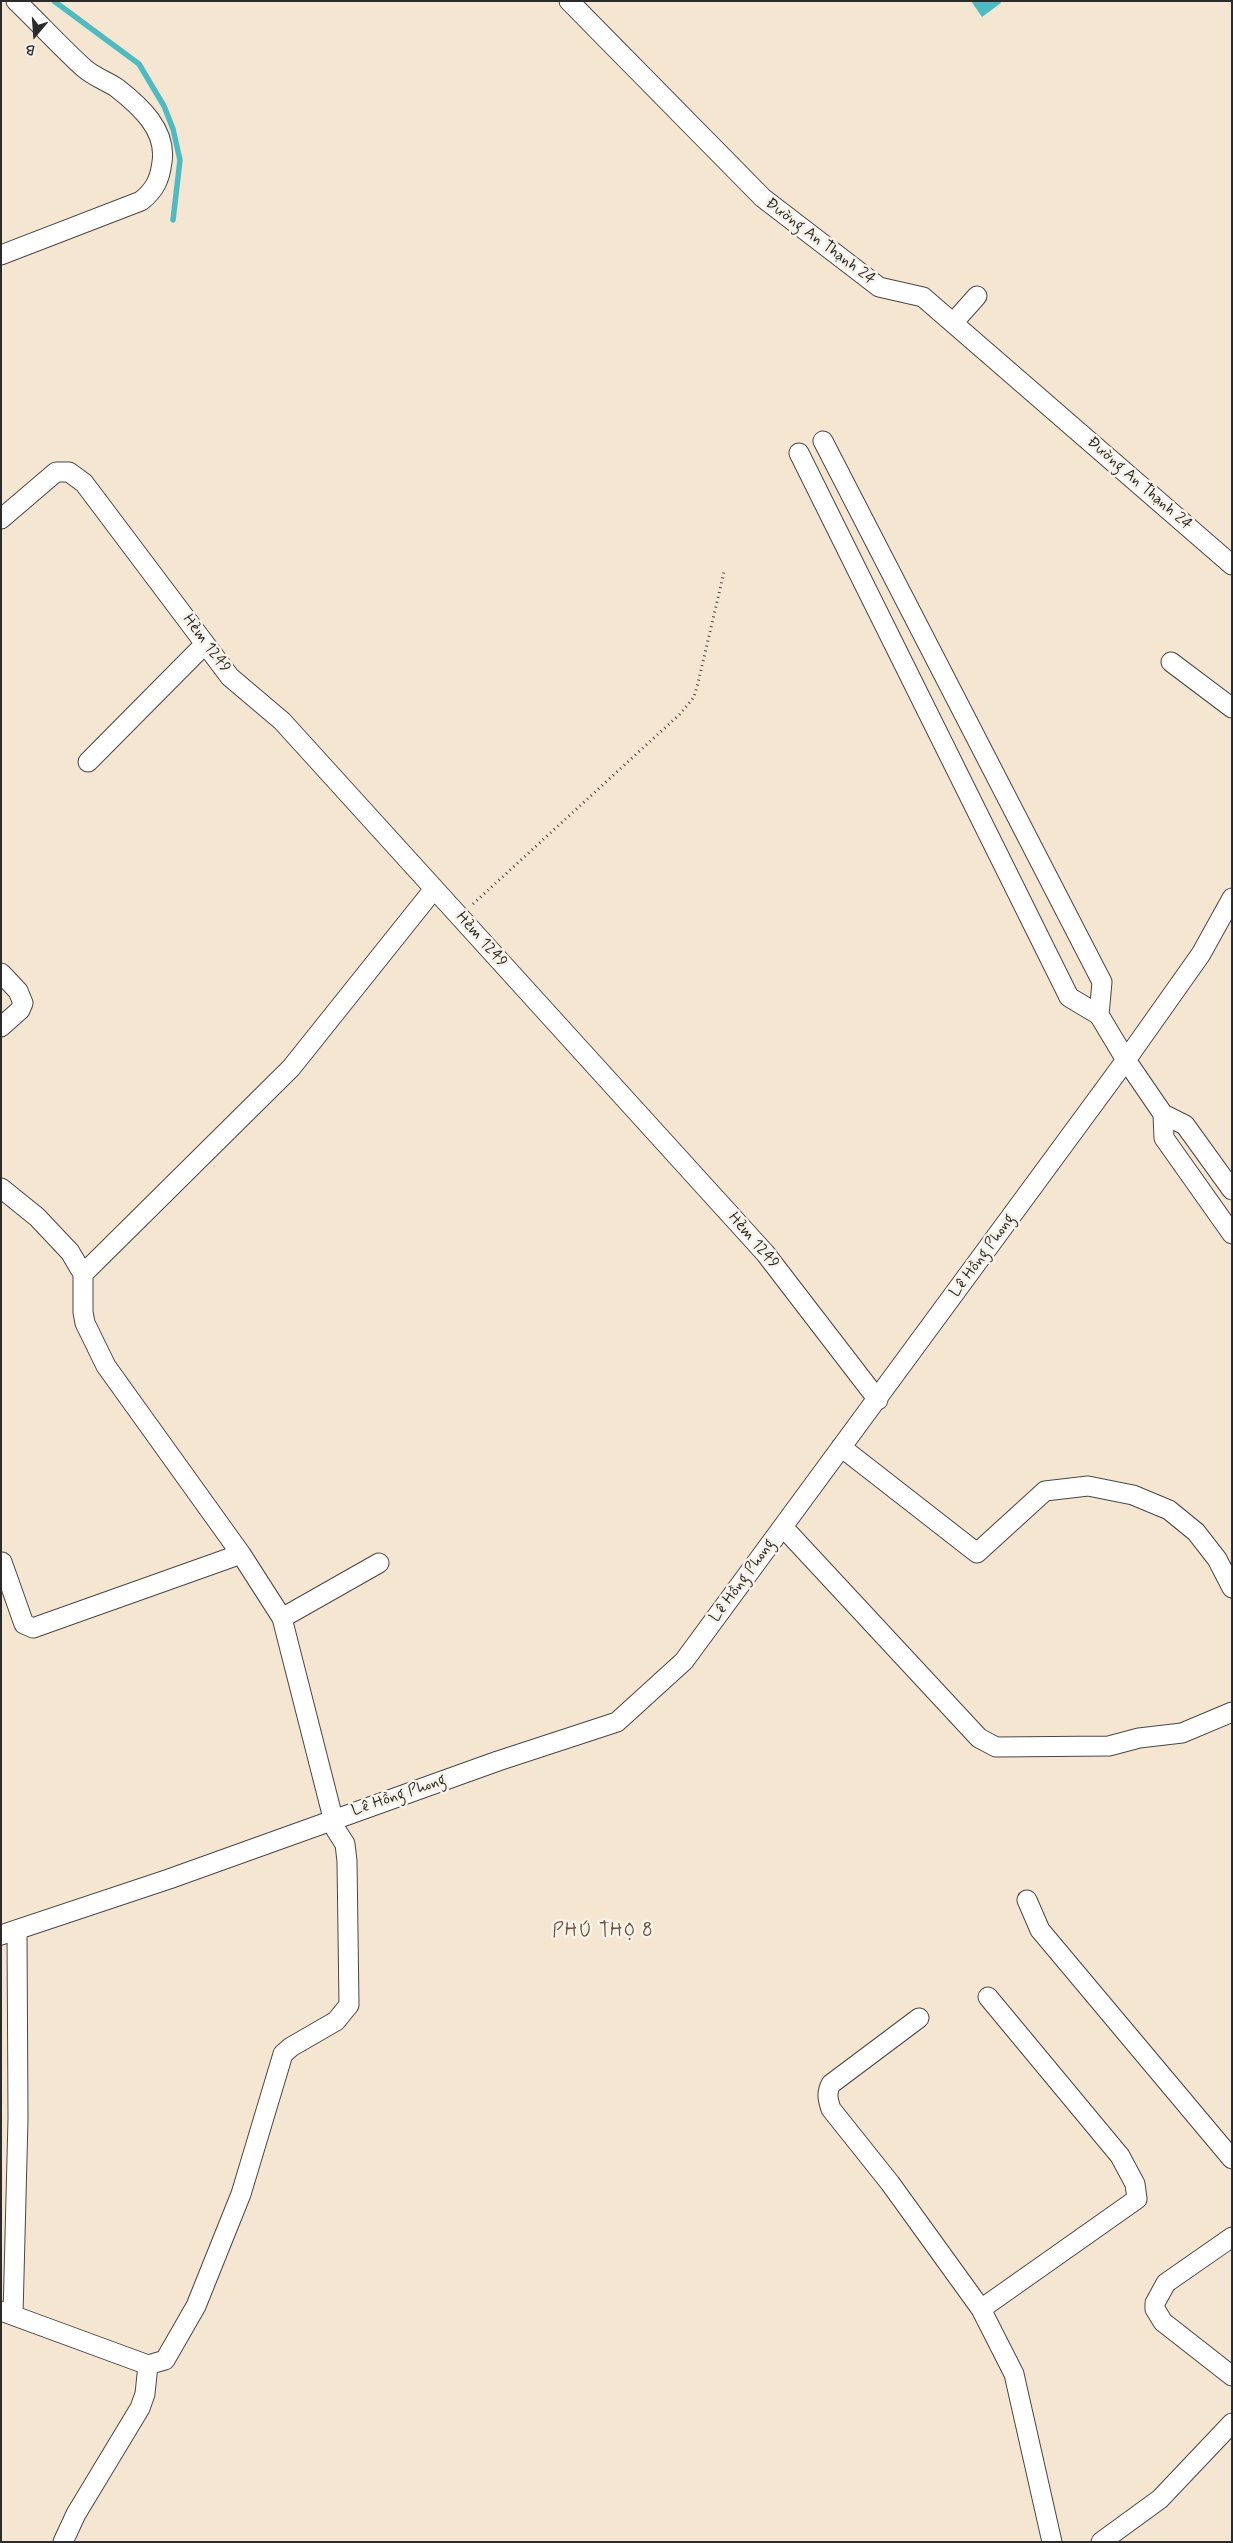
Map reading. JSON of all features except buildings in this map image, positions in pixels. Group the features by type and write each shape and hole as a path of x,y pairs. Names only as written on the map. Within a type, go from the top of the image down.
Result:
{"street":[{"path":"1,255 141,200 153,191 160,176 163,156 160,139 148,116 116,88 86,70 16,1"},
{"name":"Đường An Thạnh 24","path":"569,1 762,198 879,287 923,297 1232,565"},
{"path":"953,323 977,296"},
{"path":"823,441 1102,982 1099,1015"},
{"path":"799,453 1069,998 1099,1015 1126,1060 1163,1114 1185,1125 1232,1190"},
{"name":"Hẻm 1249","path":"1,519 56,472 69,472 84,483 230,677 282,721 765,1253 878,1400"},
{"path":"88,762 206,644"},
{"path":"1171,662 1232,708"},
{"path":"924,706 951,690"},
{"path":"83,1274 291,1068 434,889"},
{"name":"Lê Hồng Phong","path":"9,1932 169,1879 335,1818 617,1722 684,1661 841,1447 878,1400 1126,1060 1201,954 1232,898"},
{"path":"1,974 18,991 23,1003 20,1010 1,1027"},
{"path":"1163,1114 1164,1138 1232,1234"},
{"path":"1,1188 37,1217 70,1252 83,1274 82,1312 85,1323 106,1366 241,1554 282,1618 335,1818 336,1830 345,1844 347,1862 349,2005 336,2021 291,2047 283,2054 241,2194 196,2306 165,2360 148,2365 7,2313 18,2119 9,1932"},
{"path":"841,1447 977,1554 1045,1491 1088,1486 1133,1495 1169,1510 1196,1532 1217,1559 1232,1588"},
{"path":"783,1526 979,1738 996,1747 1109,1746 1139,1738 1182,1733 1232,1712"},
{"path":"2,1562 24,1624 33,1628 241,1554"},
{"path":"282,1618 379,1563"},
{"path":"1027,1900 1040,1930 1232,2159"},
{"path":"981,2309 1137,2199 1135,2184 1120,2156 988,1997"},
{"path":"919,2018 831,2084 828,2090 828,2099 831,2109 890,2184 981,2309 1014,2374 1052,2542"},
{"path":"1232,2237 1166,2283 1154,2303 1155,2309 1163,2322 1232,2376"},
{"path":"63,2542 76,2514 140,2408 145,2394 148,2365"},
{"path":"1101,2542 1160,2499 1232,2423"}],"path":[{"path":"459,916 685,709 694,697 701,674 724,572"}],"water":[{"path":"971,1 1000,1 1001,3 982,17"}],"waterway":[{"path":"54,1 139,64 164,106 173,129 180,160 173,220"}],"district":[{"name":"PHÚ THỌ 8","path":"603,1932"}]}
